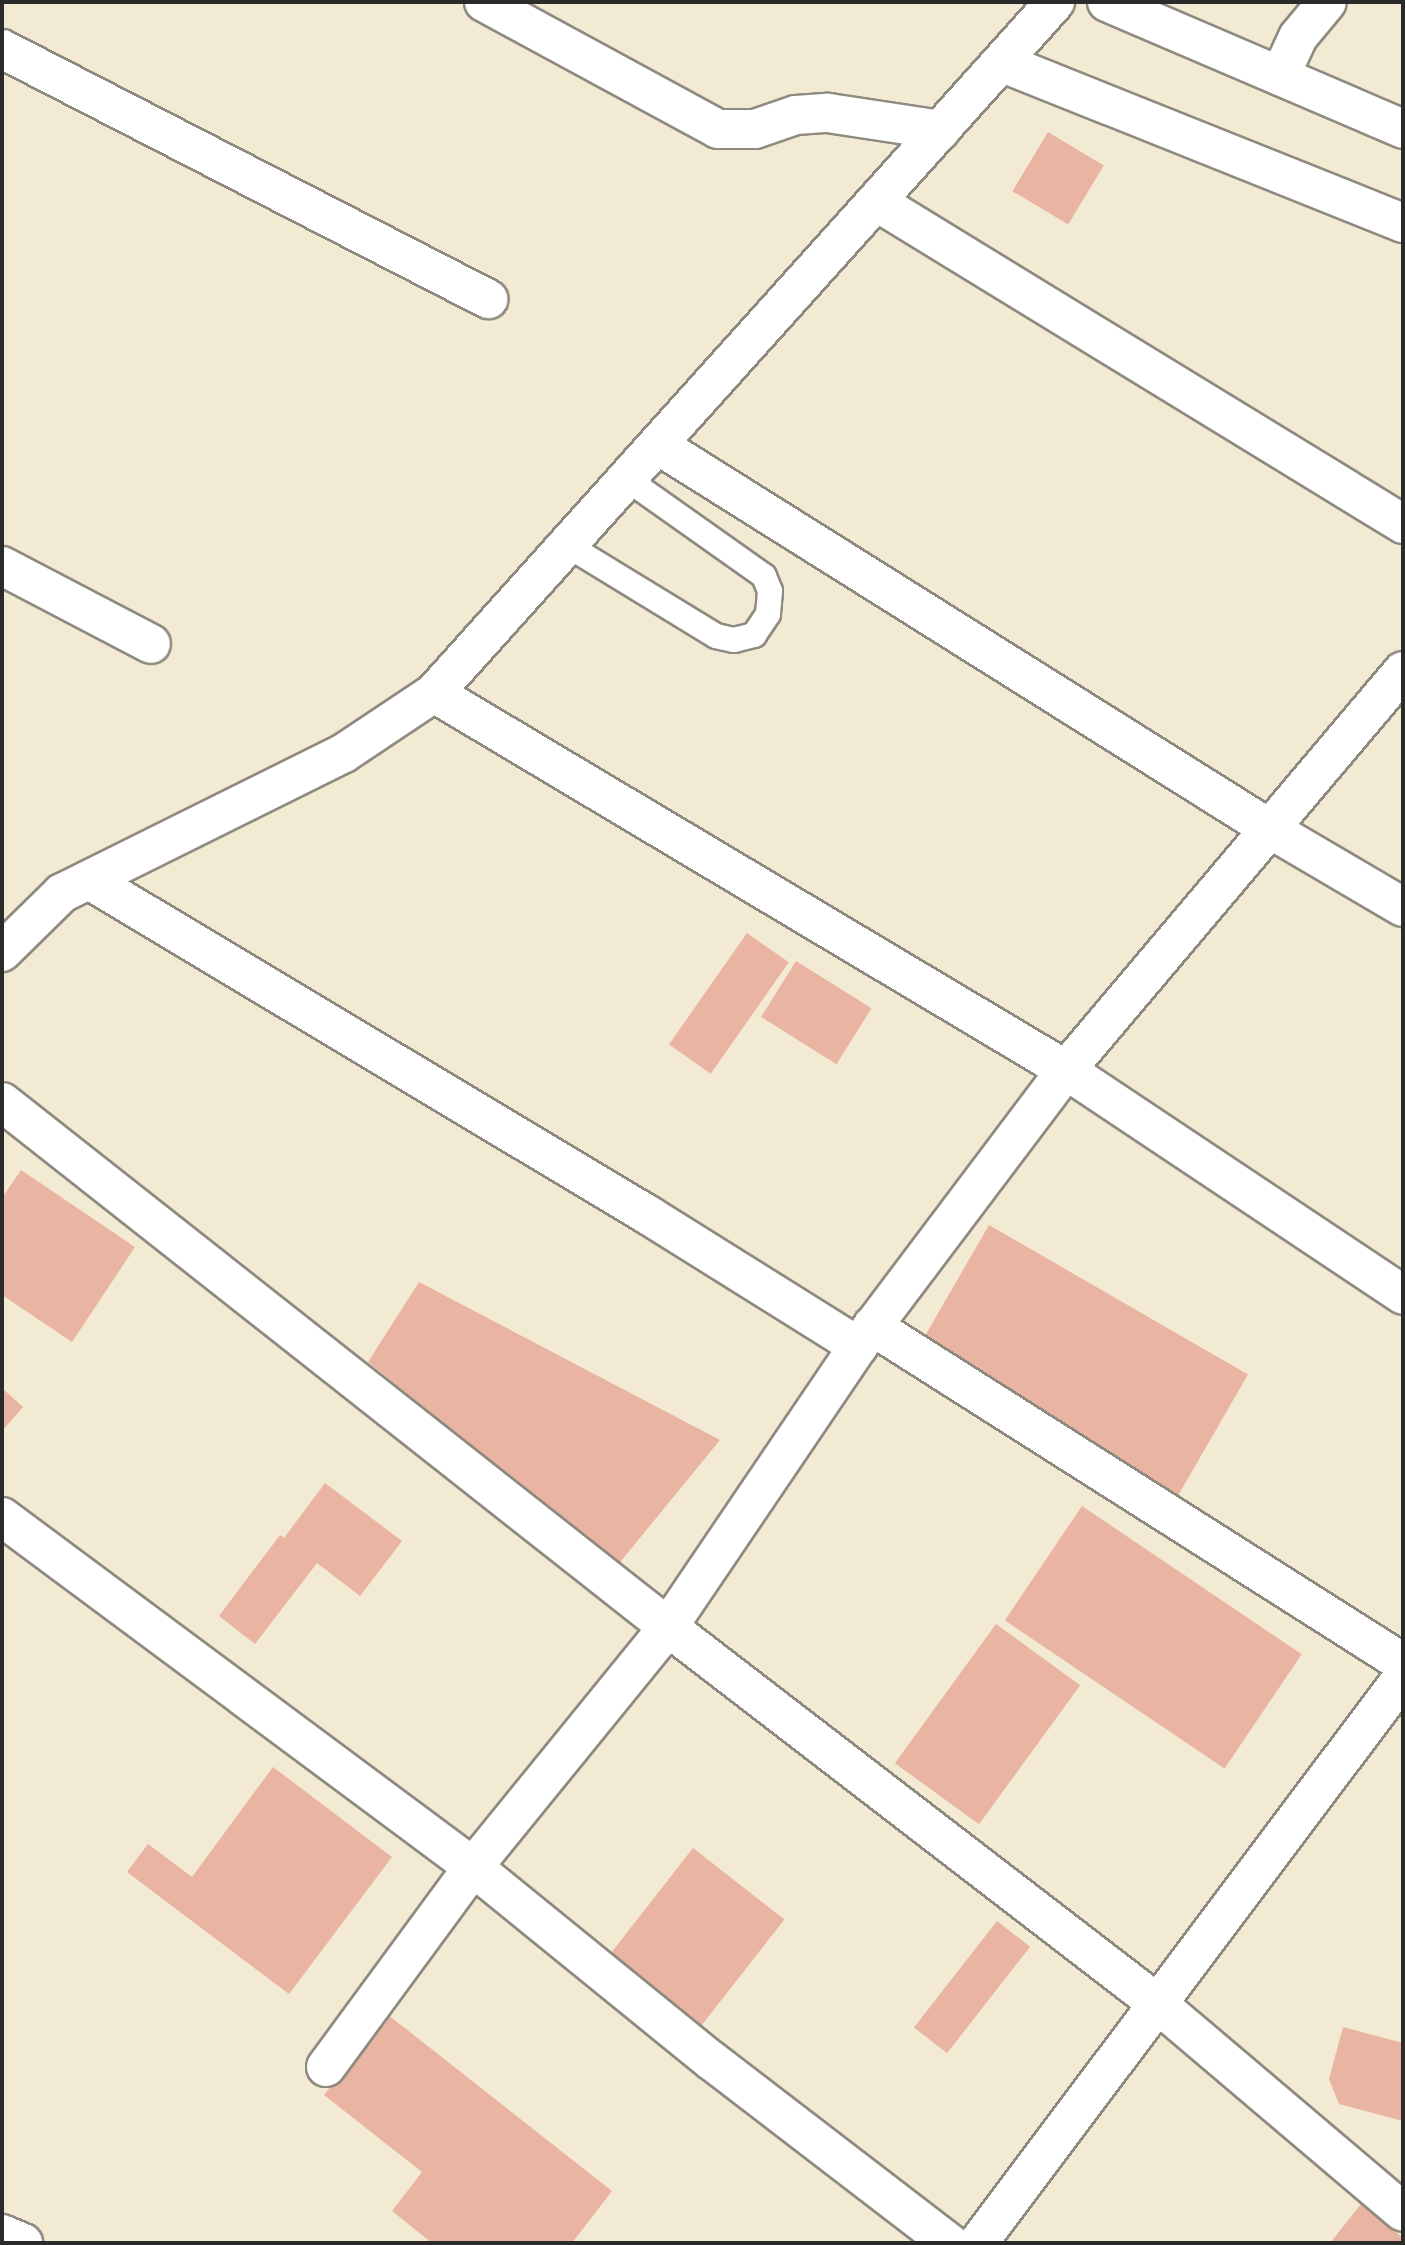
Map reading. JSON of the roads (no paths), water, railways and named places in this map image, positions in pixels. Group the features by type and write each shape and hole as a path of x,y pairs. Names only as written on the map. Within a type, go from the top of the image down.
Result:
{"street":[{"path":"484,2 718,129 755,129 796,115 828,113 942,130"},
{"path":"2,952 62,893 344,753 434,693 1055,2"},
{"path":"1107,2 1403,129"},
{"path":"1280,76 1298,37 1327,2"},
{"path":"2,49 488,299"},
{"path":"1003,63 1403,223"},
{"path":"877,202 1403,524"},
{"path":"658,445 1270,829 1403,907"},
{"path":"2,566 151,644"},
{"path":"326,2067 473,1867 668,1627 865,1336 1066,1070 1403,671"},
{"path":"434,693 1066,1070 1403,1295"},
{"path":"89,880 648,1215 865,1336 1403,1662"},
{"path":"2,1102 668,1627 1158,2004 1403,2211"},
{"path":"2,1517 473,1867 712,2061 949,2243"},
{"path":"978,2243 1403,1677"},
{"path":"2,2234 23,2243"}],"lane":[{"path":"567,545 716,636 734,640 754,635 768,614 770,591 764,576 626,479"}]}
